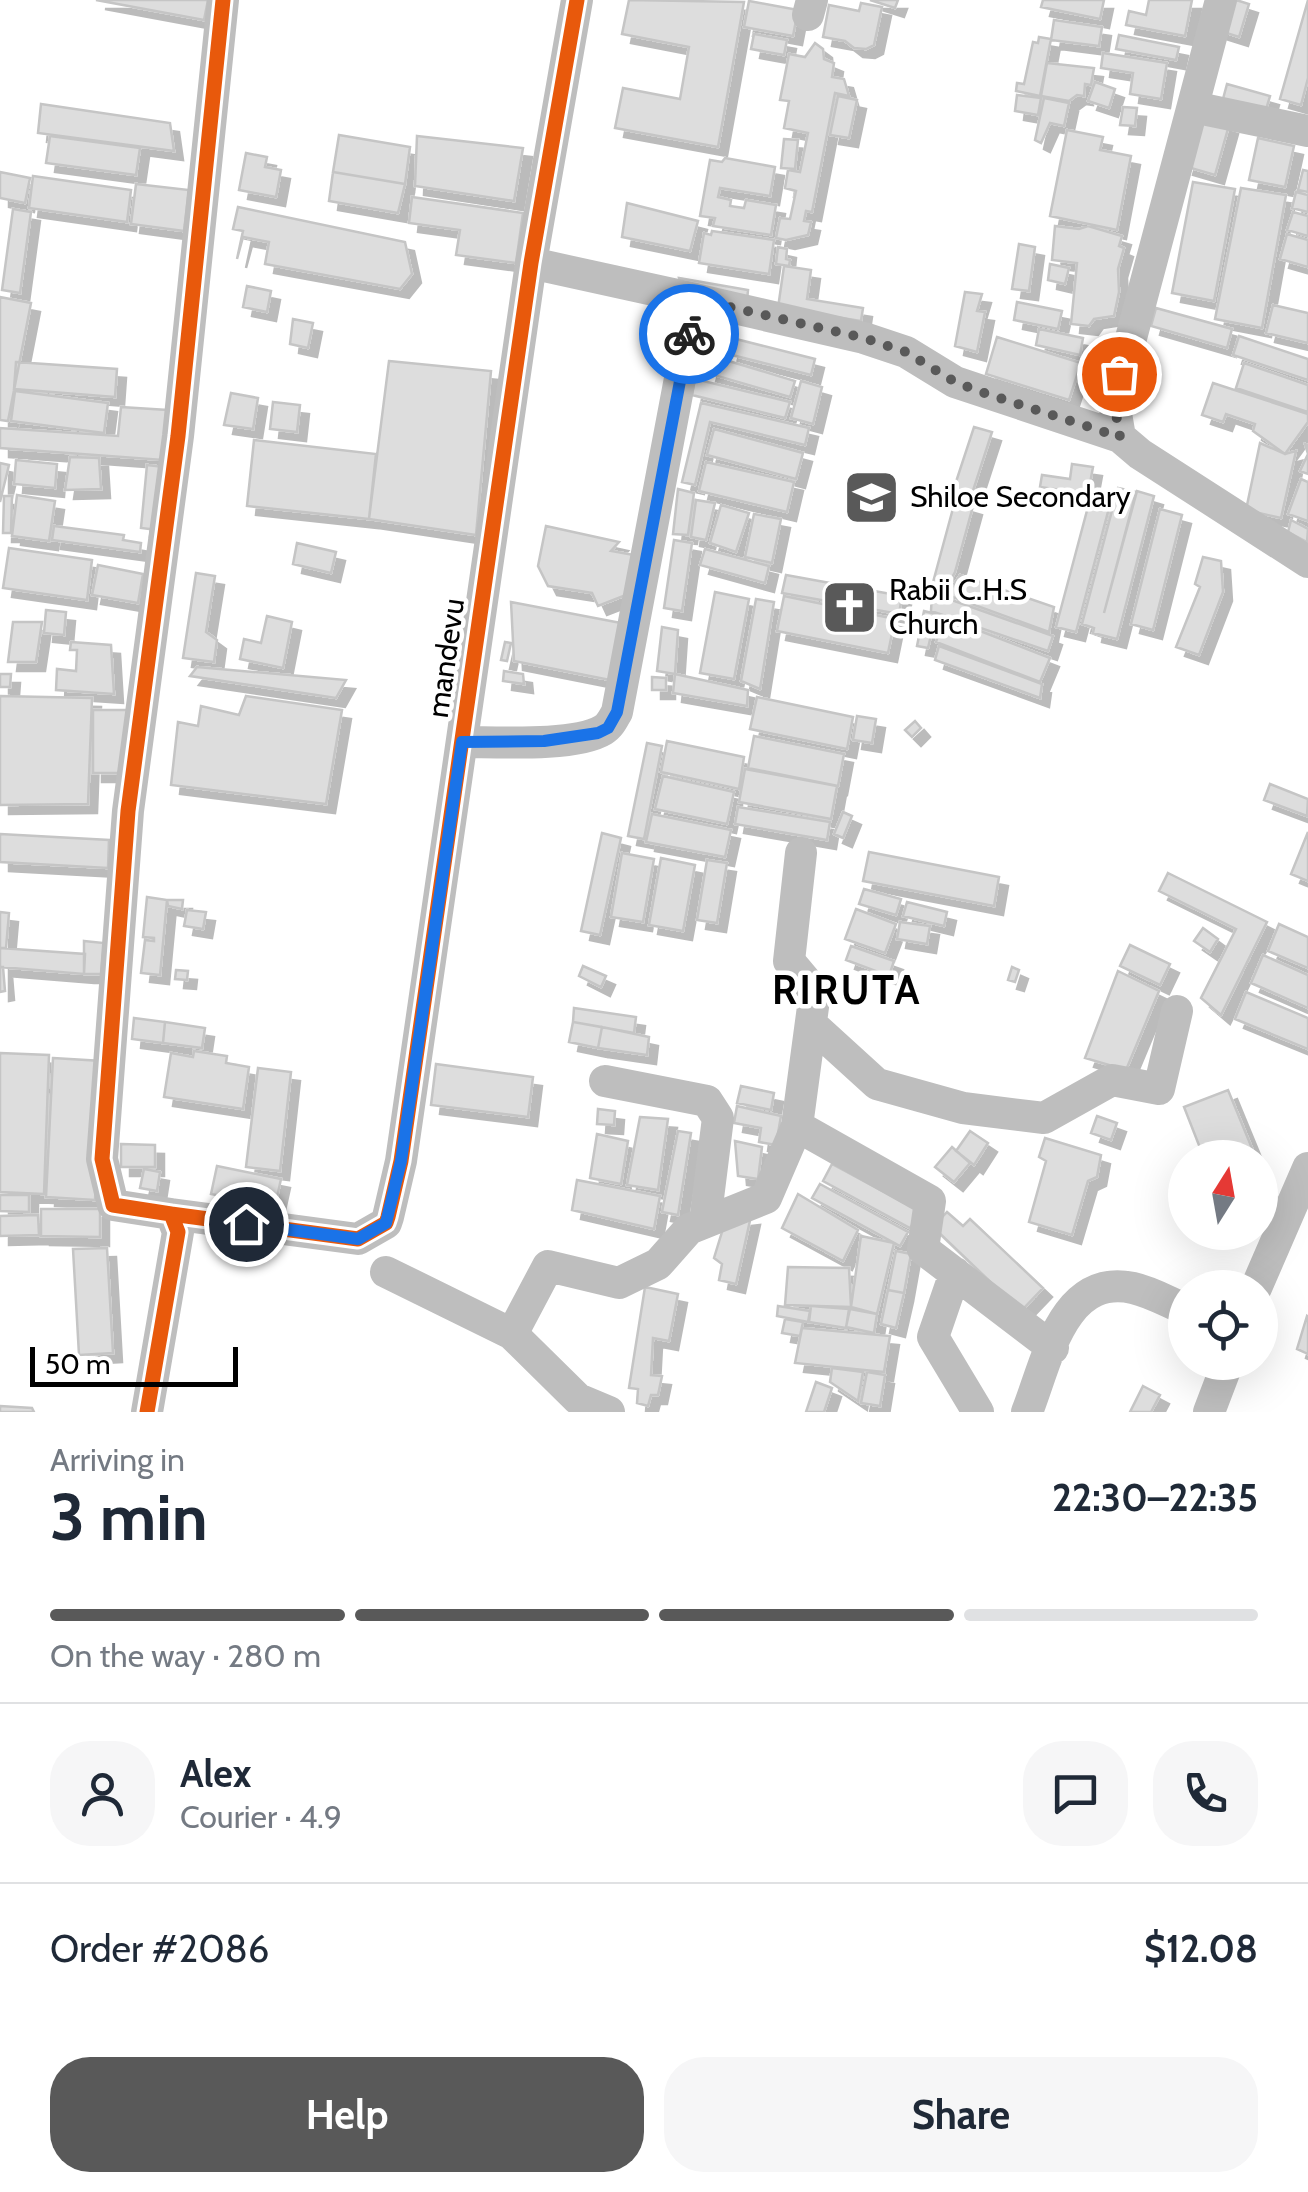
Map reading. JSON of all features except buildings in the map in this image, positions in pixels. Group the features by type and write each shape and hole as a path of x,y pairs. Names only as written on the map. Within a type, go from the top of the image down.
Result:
{"street":[{"path":"147,1412 178,1232 171,1214 114,1204 102,1159 128,811 178,436 223,0"},
{"name":"mandevu","path":"171,1214 358,1239 386,1223 401,1161 531,262 577,0"},
{"path":"1120,437 1114,402 1119,374 1221,0"},
{"path":"1193,106 1308,131"},
{"path":"531,262 864,338 906,352 955,382 1120,437 1140,454 1308,562"},
{"path":"462,742 573,738 608,728 617,712 695,299"},
{"path":"512,1334 548,1266 619,1283 658,1264 689,1229 766,1198 797,1126 815,992 789,961 801,853"},
{"path":"811,1024 877,1084 962,1108 1044,1118 1112,1080 1159,1089 1177,1011"},
{"path":"605,1081 707,1100 718,1118 705,1222"},
{"path":"797,1126 930,1201 923,1249 1053,1348"},
{"path":"1264,1270 1308,1168"},
{"path":"386,1272 512,1334 578,1399 608,1412"},
{"path":"954,1273 933,1337 978,1412"},
{"path":"1027,1412 1066,1316 1078,1300 1096,1288 1132,1288 1168,1302"},
{"path":"1208,1412 1221,1380"}],"cycle path":[{"path":"147,1412 178,1232 171,1214 113,1205 102,1159 128,811 178,436 223,0"},
{"path":"171,1214 358,1239 386,1223 401,1161 531,263 577,0"}],"way so far":[{"path":"689,334 695,299 824,327 906,352 955,382 1008,402 1120,437 1114,402 1119,374"}],"place":[{"name":"Shiloe Secondary","path":"871,497"},
{"name":"Rabii C.H.S Church","path":"850,607"}],"district":[{"name":"RIRUTA","path":"847,990"}],"route":[{"path":"246,1224 358,1239 386,1223 401,1161 462,742 573,738 608,728 617,712 689,334"}]}
